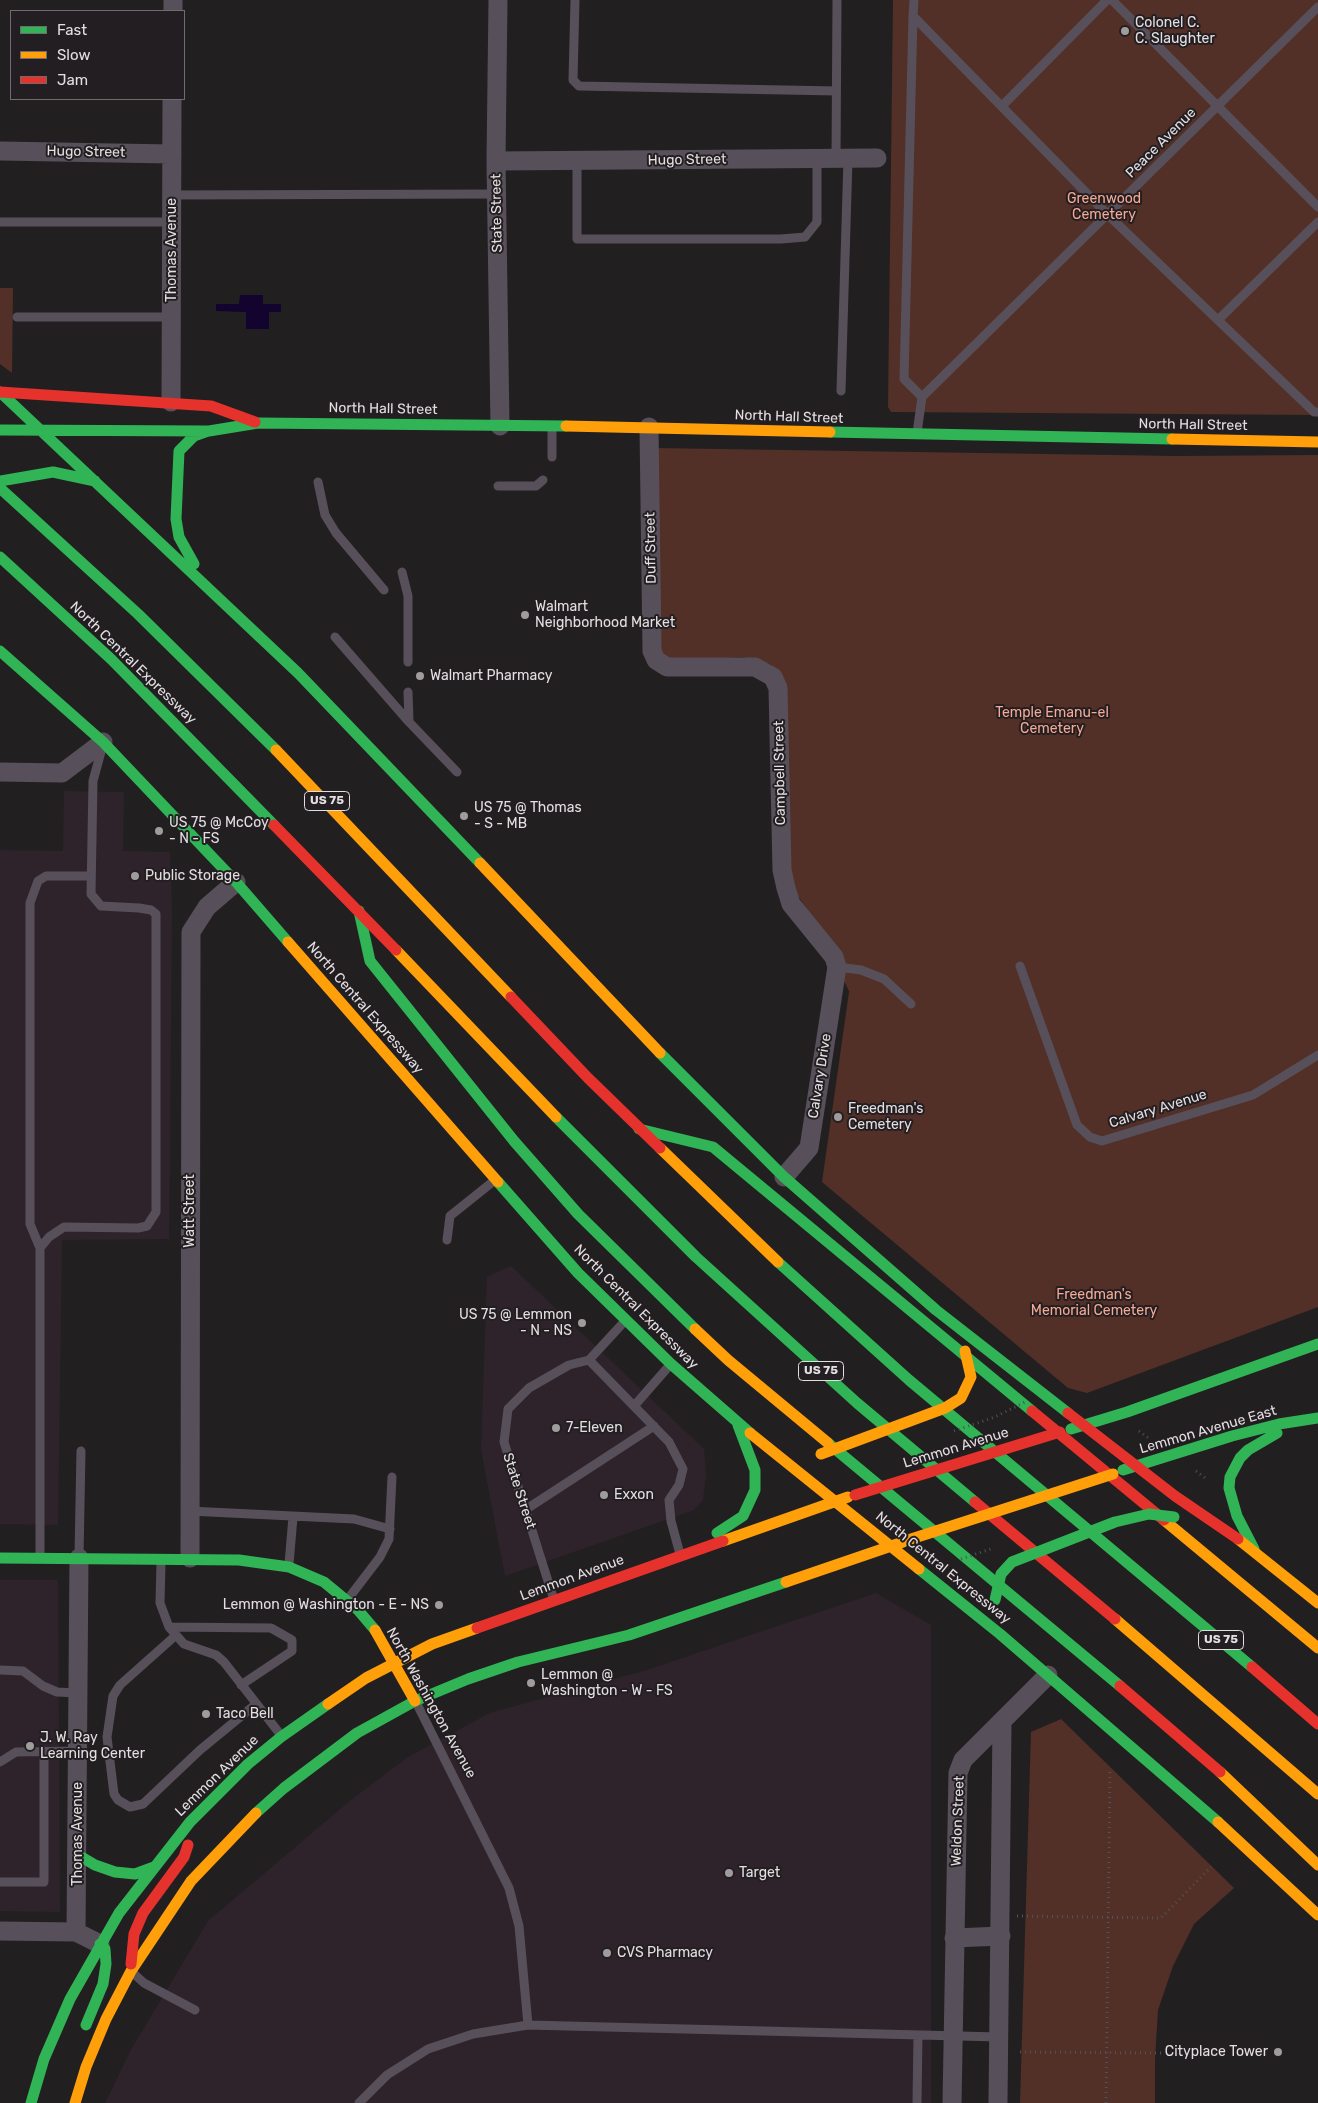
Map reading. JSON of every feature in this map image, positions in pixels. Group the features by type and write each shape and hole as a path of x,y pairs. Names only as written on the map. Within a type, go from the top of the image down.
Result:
{"main road":[{"name":"North Hall Street","path":"0,392 211,406 258,423"},
{"path":"0,392 42,429 298,673 687,1081 784,1177 936,1310 1136,1466 1255,1552 1318,1603"},
{"name":"North Hall Street","path":"0,430 209,432 258,423 649,427 917,435 1318,442"},
{"path":"206,584 179,537 176,519 179,451 194,436 209,432"},
{"path":"0,481 63,473 97,482"},
{"name":"US 75","path":"0,488 138,614 241,714 639,1129 769,1254 876,1351 1234,1651 1318,1724"},
{"name":"North Central Expressway","path":"0,557 111,659 359,912 614,1177 762,1318 857,1403 1189,1680 1318,1794"},
{"name":"North Central Expressway","path":"0,651 103,742 236,882 578,1273 671,1364 737,1422 1000,1634 1270,1868 1318,1916"},
{"path":"359,912 370,961 514,1141 578,1214 648,1285 728,1360 1170,1727 1246,1795 1318,1865"},
{"path":"639,1129 713,1147 1318,1648"},
{"path":"807,1454 821,1454 945,1408 961,1398 967,1390 971,1377 970,1365 965,1351 936,1310"},
{"name":"Lemmon Avenue","path":"31,2103 44,2059 70,1999 100,1944 119,1913 190,1822 248,1764 281,1737 330,1702 394,1662 432,1644 835,1501 1084,1425 1318,1344"},
{"path":"1255,1552 1231,1500 1230,1482 1234,1466 1248,1450 1275,1433 1318,1419"},
{"name":"Lemmon Avenue East","path":"1136,1466 1232,1436 1279,1424 1318,1419"},
{"path":"685,1553 743,1516 750,1504 755,1490 755,1470 750,1452 737,1422"},
{"path":"771,1449 790,1452"},
{"path":"74,2103 86,2067 106,2019 131,1971 191,1881 242,1826 316,1762 357,1733 415,1701 468,1679 518,1662 629,1635 890,1545 1136,1466"},
{"path":"1000,1634 996,1608 1000,1574 1012,1562 1115,1522 1149,1514 1179,1519"},
{"path":"1201,1528 1255,1552"},
{"name":"North Washington Avenue","path":"0,1558 190,1558 239,1560 289,1567 324,1582 347,1600 379,1635 415,1701"},
{"path":"131,1971 134,1934 143,1913 184,1857 190,1839 190,1822"},
{"path":"78,1855 95,1865 115,1872 135,1874 154,1867"},
{"path":"86,2067 81,2043 103,1984 106,1964 105,1949 100,1944"}],"street":[{"name":"State Street","path":"498,0 496,161 500,426"},
{"name":"Thomas Avenue","path":"171,402 172,100"},
{"name":"Hugo Street","path":"0,151 172,154"},
{"name":"Hugo Street","path":"496,161 877,158"},
{"name":"Duff Street","path":"649,427 652,651 656,660 662,665"},
{"name":"Campbell Street","path":"662,665 673,667 755,667 773,677 778,688 782,870 791,904 834,957 837,967"},
{"path":"0,772 62,773 103,742"},
{"name":"Watt Street","path":"190,1558 191,932 207,907 236,882"},
{"name":"Calvary Drive","path":"784,1177 809,1148 837,967"},
{"name":"Thomas Avenue","path":"76,1932 79,1558"},
{"name":"Weldon Street","path":"952,2103 958,1773 963,1760 1048,1675"},
{"path":"998,2103 1002,1722"},
{"path":"0,1931 76,1932 100,1944"},
{"path":"954,1938 1001,1936"}],"lane":[{"path":"575,0 573,80 579,86 836,91"},
{"path":"837,0 834,159 841,391"},
{"path":"914,0 904,379 922,397 917,435"},
{"path":"1002,106 1107,0"},
{"path":"1112,0 1318,207"},
{"name":"Peace Avenue","path":"922,397 1318,7"},
{"path":"913,16 1108,215 1314,412 1318,412"},
{"path":"577,161 577,239 787,239 805,237 817,222 834,159"},
{"path":"171,194 497,194"},
{"path":"0,222 171,222"},
{"path":"1218,320 1318,222"},
{"path":"17,317 172,317"},
{"path":"552,426 552,457"},
{"path":"498,486 536,486 543,480"},
{"path":"318,482 325,515 336,533 384,590"},
{"path":"402,572 408,596 408,662"},
{"path":"335,637 409,722 457,772"},
{"path":"408,692 409,722"},
{"path":"40,1248 49,1237 64,1228 147,1226 156,1212 156,914 151,910 139,908 101,906 91,894 93,780 103,742"},
{"path":"40,1557 40,1248 30,1224 30,903 38,882 46,876 90,876"},
{"name":"Calvary Avenue","path":"1020,966 1077,1125 1090,1137 1102,1140 1253,1094 1318,1055"},
{"path":"837,967 861,970 884,979 912,1004"},
{"path":"447,1240 450,1216 495,1179"},
{"path":"626,1320 589,1360 669,1442 683,1468 679,1485 669,1500 671,1522 685,1553"},
{"name":"State Street","path":"554,1600 504,1442 508,1409 529,1388 569,1365 589,1360"},
{"path":"635,1406 671,1364"},
{"path":"526,1510 654,1426"},
{"path":"79,1558 81,1451"},
{"path":"347,1600 380,1558 389,1539 392,1478"},
{"path":"189,1511 354,1519 390,1529"},
{"path":"289,1567 293,1517"},
{"path":"162,1558 160,1603 169,1628 184,1644 216,1655 281,1737"},
{"path":"169,1628 271,1628 292,1640 292,1651 241,1685"},
{"path":"175,1636 120,1685 113,1696 107,1737 114,1794 118,1800 130,1807 143,1804 200,1750 256,1704"},
{"path":"0,1670 23,1671 43,1686 56,1692 77,1692"},
{"name":"North Washington Avenue","path":"415,1701 496,1858 509,1888 519,1926 528,2025"},
{"path":"0,1882 44,1882 44,1751"},
{"path":"0,1762 16,1752 78,1751"},
{"path":"131,1971 144,1983 195,2010"},
{"path":"359,2103 387,2075 428,2049 473,2034 528,2025 999,2037"},
{"path":"917,2103 918,2035"}],"path":[{"path":"1137,1429 1156,1444"},
{"path":"1196,1471 1206,1479 1198,1480"},
{"path":"1106,2103 1110,1770"},
{"path":"1011,1916 1161,1918 1211,1867"},
{"path":"1020,2052 1167,2053"}],"shaded area":[{"path":"240,295 263,295 263,304 281,304 281,312 269,312 269,329 246,329 246,312 216,311 216,304 239,304"},
{"path":"64,791 124,792 123,851 170,852 172,911 169,1239 62,1240 58,1525 0,1524 0,850 63,851"},
{"path":"511,1266 704,1449 706,1473 703,1500 694,1510 505,1576 481,1450 487,1277"},
{"name":"J. W. Ray Learning Center","path":"0,1580 58,1580 60,1912 0,1911"},
{"path":"876,1593 931,1625 931,2103 105,2103 132,2048 208,1921 351,1800 408,1757 490,1713 647,1670"}],"green space":[{"name":"Greenwood Cemetery","path":"893,0 1318,0 1318,415 891,412 888,407"},
{"path":"0,288 13,288 12,373 0,364"},
{"name":"Temple Emanu-el Cemetery","path":"654,448 1176,456 1318,455 1318,1307 1087,1393 1068,1388 822,1182 850,993 812,917 794,890 790,866 784,681 770,664 743,657 673,661 663,656 659,650"},
{"path":"1061,1719 1234,1888 1194,1924 1173,1966 1158,2010 1155,2103 1020,2103 1031,1732"}],"traffic: fast":[{"path":"0,392 298,673 480,863"},
{"path":"0,430 209,431 258,423 566,426"},
{"path":"194,564 179,537 176,519 179,451 194,436 208,431"},
{"path":"830,432 1172,439"},
{"path":"0,481 53,472 95,481"},
{"path":"0,488 138,614 276,750"},
{"path":"0,557 111,659 274,825"},
{"path":"0,651 103,742 236,882 288,942"},
{"path":"359,911 370,961 514,1141 578,1214 695,1329"},
{"path":"660,1053 784,1177 936,1310 1068,1413"},
{"path":"556,1117 696,1257 857,1403 975,1502"},
{"path":"639,1129 713,1147 1032,1411"},
{"path":"498,1182 578,1273 671,1364 750,1433"},
{"path":"778,1262 909,1380 1252,1667"},
{"path":"1071,1429 1127,1412 1318,1344"},
{"path":"1123,1470 1232,1436 1279,1424 1318,1418"},
{"path":"717,1533 743,1516 755,1490 755,1470 738,1425"},
{"path":"1254,1549 1237,1516 1229,1488 1230,1477 1240,1458 1248,1450 1277,1433"},
{"path":"828,1443 1120,1686"},
{"path":"995,1600 1001,1574 1012,1562 1115,1522 1149,1514 1174,1517"},
{"path":"0,1558 239,1560 289,1567 324,1582 358,1610 375,1630"},
{"path":"919,1569 1000,1634 1218,1822"},
{"path":"256,1813 284,1788 357,1733 415,1701 468,1679 518,1662 629,1635 786,1582"},
{"path":"31,2103 44,2059 70,1999 119,1913 190,1822 248,1764 281,1737 328,1704"},
{"path":"78,1855 95,1865 115,1872 135,1874 154,1867"},
{"path":"86,2025 103,1984 106,1964 105,1949 100,1944"}],"traffic: slow":[{"path":"566,426 830,432"},
{"path":"1172,439 1318,442"},
{"path":"276,750 511,997"},
{"path":"480,863 660,1053"},
{"path":"288,942 498,1182"},
{"path":"396,950 556,1117"},
{"path":"660,1148 778,1262"},
{"path":"695,1329 728,1360 828,1443"},
{"path":"821,1454 945,1408 961,1398 971,1377 965,1351"},
{"path":"750,1433 919,1569"},
{"path":"908,1540 1113,1474"},
{"path":"723,1541 848,1497"},
{"path":"1164,1520 1318,1648"},
{"path":"1238,1539 1318,1603"},
{"path":"786,1582 903,1542"},
{"path":"1115,1619 1318,1794"},
{"path":"328,1704 366,1678 432,1644 477,1628"},
{"path":"375,1630 415,1701"},
{"path":"1220,1772 1318,1865"},
{"path":"75,2103 86,2067 106,2019 131,1971 191,1881 256,1813"},
{"path":"1218,1822 1318,1915"}],"traffic: jam":[{"path":"0,392 211,406 255,422"},
{"path":"274,825 396,950"},
{"path":"511,997 588,1078 660,1148"},
{"path":"1032,1411 1164,1520"},
{"path":"1068,1413 1175,1496 1238,1539"},
{"path":"855,1495 1060,1432"},
{"path":"975,1502 1115,1619"},
{"path":"477,1628 723,1541"},
{"path":"1252,1667 1318,1724"},
{"path":"1120,1686 1220,1772"},
{"path":"131,1964 134,1934 143,1913 184,1857 188,1845"}],"place":[{"name":"Colonel C. C. Slaughter","path":"1125,31"},
{"name":"Walmart Neighborhood Market","path":"525,615"},
{"name":"Walmart Pharmacy","path":"420,676"},
{"name":"US 75 @ Thomas - S - MB","path":"464,816"},
{"name":"US 75 @ McCoy - N - FS","path":"159,831"},
{"name":"Public Storage","path":"135,876"},
{"name":"Freedman's Cemetery","path":"838,1117"},
{"name":"US 75 @ Lemmon - N - NS","path":"582,1323"},
{"name":"7-Eleven","path":"556,1428"},
{"name":"Exxon","path":"604,1495"},
{"name":"Lemmon @ Washington - E - NS","path":"439,1605"},
{"name":"Lemmon @ Washington - W - FS","path":"531,1683"},
{"name":"Taco Bell","path":"206,1714"},
{"name":"J. W. Ray Learning Center","path":"30,1746"},
{"name":"Target","path":"729,1873"},
{"name":"CVS Pharmacy","path":"607,1953"},
{"name":"Cityplace Tower","path":"1278,2052"}],"park label":[{"name":"Freedman's Memorial Cemetery","path":"1094,1304"}]}
